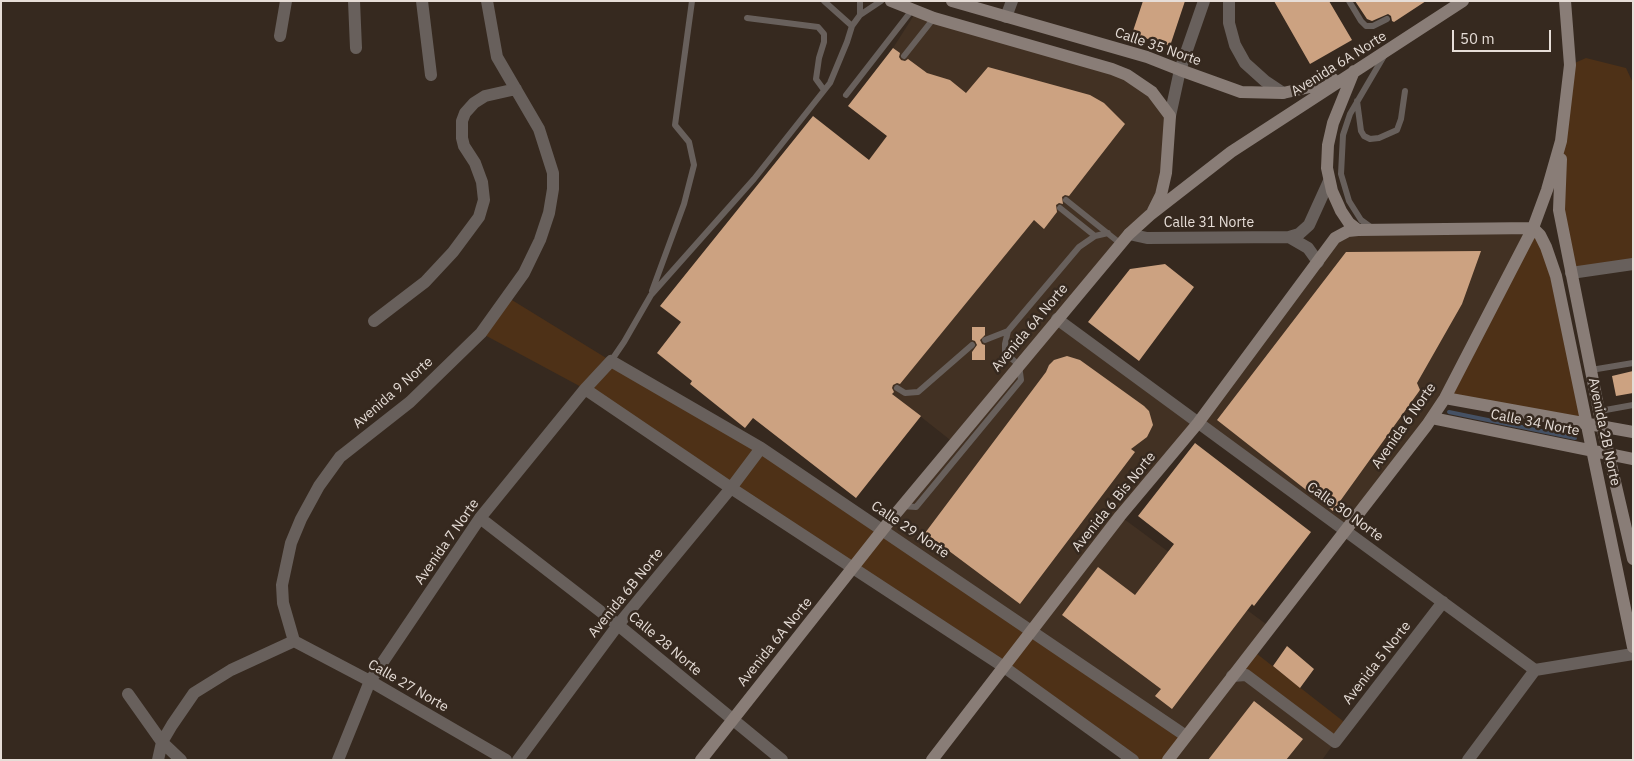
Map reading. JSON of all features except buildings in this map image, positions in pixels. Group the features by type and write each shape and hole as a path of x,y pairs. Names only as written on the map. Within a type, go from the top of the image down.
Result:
{"street":[{"path":"280,36 286,1"},
{"path":"354,1 356,48"},
{"path":"422,1 431,75"},
{"name":"Avenida 9 Norte","path":"294,641 283,603 282,585 291,543 301,519 319,486 340,458 410,402 481,333 524,273 540,240 549,213 553,189 553,173 540,129 497,57 487,1"},
{"path":"891,1 934,18 1112,69 1127,75 1152,92 1170,116"},
{"name":"Calle 35 Norte","path":"952,1 1147,57 1241,92 1283,93 1310,87 1354,71"},
{"path":"1006,16 1012,1"},
{"path":"1150,215 1161,195 1166,173 1170,116 1180,70 1204,1"},
{"path":"1229,1 1229,23 1235,45 1246,64 1265,81 1283,93"},
{"name":"Avenida 6A Norte","path":"700,760 902,506 1125,239 1150,215 1231,152 1354,71 1386,53 1463,1"},
{"path":"1556,1 1567,33"},
{"name":"Avenida 6 Norte","path":"1168,760 1432,418 1445,398 1533,228 1547,190 1561,141 1570,65 1565,1"},
{"path":"1354,71 1340,102 1330,132 1327,156 1329,181 1341,212 1349,223 1358,230 1377,231 1533,228"},
{"path":"374,321 425,282 468,234 479,217 484,200 482,182 464,146 462,121 469,108 485,96 516,89"},
{"name":"Avenida 2B Norte","path":"1561,141 1559,210 1602,426 1633,559"},
{"path":"1289,237 1299,234 1309,225 1329,181"},
{"name":"Avenida 2B Norte","path":"1533,228 1540,235 1546,247 1556,276 1633,647"},
{"name":"Avenida 6 Bis Norte","path":"932,760 1120,516 1198,422 1335,238 1348,231 1358,230"},
{"path":"1289,237 1308,248 1318,262"},
{"name":"Calle 31 Norte","path":"1125,239 1289,237"},
{"path":"1572,273 1633,264"},
{"name":"Calle 30 Norte","path":"1057,319 1535,670"},
{"name":"Avenida 7 Norte","path":"338,760 370,680 480,518 585,389 611,361"},
{"name":"Calle 29 Norte","path":"611,361 762,448 1186,736"},
{"path":"585,389 731,488 1004,667 1133,760"},
{"name":"Calle 34 Norte","path":"1445,398 1633,432"},
{"name":"Calle 34 Norte","path":"1432,418 1633,459"},
{"name":"Avenida 6B Norte","path":"518,760 618,625 762,448"},
{"name":"Calle 28 Norte","path":"480,518 618,625 782,760"},
{"name":"Avenida 5 Norte","path":"1246,675 1335,742 1443,602"},
{"path":"158,760 162,742 194,693 231,670 294,641"},
{"name":"Calle 27 Norte","path":"294,641 370,680 506,760"},
{"path":"1468,760 1535,670 1633,654"},
{"path":"1232,676 1246,675 1245,660"},
{"path":"128,694 162,742 181,760"}],"lane":[{"path":"611,361 651,295 684,204 694,165 689,142 675,125 692,1"},
{"path":"824,1 852,26"},
{"path":"860,1 860,16"},
{"path":"651,295 754,179 824,90 833,74 852,26 860,16 881,1"},
{"path":"1349,1 1366,26 1374,26 1387,19"},
{"path":"846,95 912,10"},
{"path":"747,18 818,27 824,34 824,42 818,58 816,79 824,90"},
{"path":"904,56 934,18"},
{"path":"1377,231 1361,220 1349,201 1341,174 1343,136 1350,114 1386,53"},
{"path":"1357,101 1361,131 1364,136 1370,139 1379,138 1397,130 1402,119 1405,91"},
{"path":"1066,200 1108,233 1125,239"},
{"path":"1060,208 1095,236"},
{"path":"1019,366 1006,353 1005,344 1008,331 1073,254 1095,236 1108,233"},
{"path":"985,340 1008,331"},
{"path":"897,388 905,393 918,392 972,345"},
{"path":"1591,370 1633,363"},
{"path":"1600,411 1633,405"}],"shaded area":[{"path":"916,12 1127,75 1170,116 1161,195 1057,319 1197,422 1340,235 1533,228 1445,398 1345,530 1198,423 1120,516 1270,627 1245,660 1335,742 1322,760 1168,760 883,530 954,443 858,367 869,160 887,136 848,106 893,48"},
{"path":"1586,58 1626,68 1633,83 1633,264 1571,273 1559,210 1570,65"},
{"path":"1533,228 1540,235 1586,423 1445,398"},
{"path":"507,297 611,361 761,448 1186,736 1168,760 1133,760 585,389 481,333"},
{"path":"1252,650 1348,725 1335,742 1246,675 1245,660"}],"waterway":[{"path":"1449,412 1575,438"}]}
